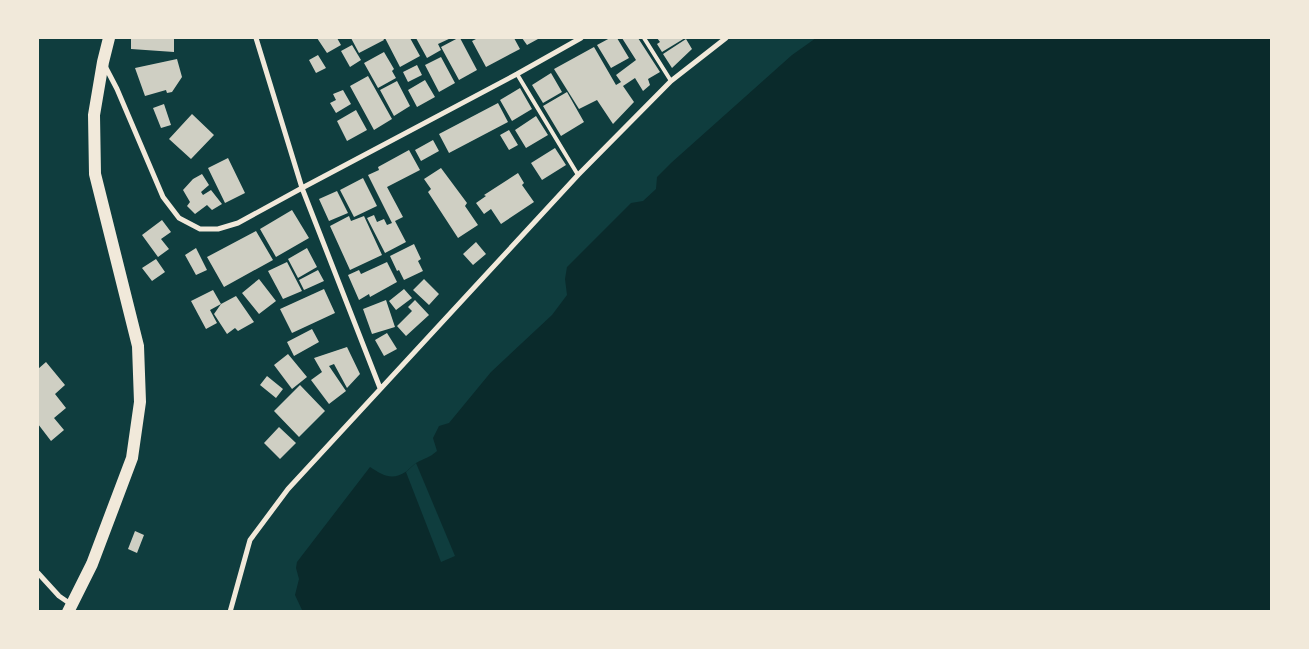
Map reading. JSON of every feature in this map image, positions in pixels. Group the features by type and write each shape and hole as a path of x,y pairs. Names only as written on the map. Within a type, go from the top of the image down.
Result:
{"main road":[{"path":"70,608 92,564 132,458 140,402 138,346 95,174 94,115 109,38"}],"street":[{"path":"256,38 302,188 380,388"},
{"path":"103,62 163,197 179,218 200,229 218,229 238,223 581,38"},
{"path":"230,612 250,540 288,489 578,174 671,81 726,38"},
{"path":"38,573 70,608"}],"lane":[{"path":"644,38 671,81"},
{"path":"517,74 578,174"}],"water":[{"path":"816,38 1271,38 1271,611 541,610 538,612 301,612 302,610 295,595 299,579 296,568 297,562 370,467 384,475 397,476 437,451 433,438 439,426 449,423 491,372 552,315 567,295 565,279 567,267 631,203 643,201 656,189 657,177 671,163 792,55"}],"pier":[{"path":"416,463 455,556 441,562 406,472"}],"building":[{"path":"131,38 174,38 174,52 131,49"},
{"path":"317,38 337,38 341,45 327,53"},
{"path":"351,38 383,38 384,40 359,53"},
{"path":"385,38 410,38 420,56 400,67"},
{"path":"416,38 451,38 438,44 441,50 427,58"},
{"path":"460,38 477,70 459,80 441,47"},
{"path":"478,38 514,38 520,49 486,67 472,41"},
{"path":"522,38 537,38 538,39 527,45"},
{"path":"610,38 617,38 629,58 611,68 597,45"},
{"path":"622,38 638,38 660,72 648,79 650,85 643,91 635,78 623,86 634,102 613,124 597,100 579,109 554,69 594,47 616,85 621,82 616,75 636,60"},
{"path":"657,38 685,38 662,52 657,44 660,42"},
{"path":"686,39 692,49 672,68 663,54"},
{"path":"352,45 361,60 350,67 341,51"},
{"path":"384,52 394,69 392,71 396,78 378,88 364,63"},
{"path":"318,55 326,68 316,73 309,60"},
{"path":"441,57 455,83 439,92 425,65"},
{"path":"177,59 182,77 172,92 167,93 166,90 145,96 135,68"},
{"path":"417,65 422,75 408,82 403,72"},
{"path":"551,73 562,92 543,103 532,85"},
{"path":"368,76 392,119 374,130 350,86"},
{"path":"425,80 435,97 417,107 408,90"},
{"path":"397,81 410,106 394,116 380,90"},
{"path":"520,88 532,109 512,121 500,100"},
{"path":"343,90 351,104 336,113 330,103 336,100 333,94"},
{"path":"567,92 584,122 561,136 543,106"},
{"path":"498,103 508,122 449,153 439,134"},
{"path":"164,104 171,125 161,128 153,108"},
{"path":"356,110 367,130 347,141 337,121"},
{"path":"192,114 214,135 191,159 169,139"},
{"path":"536,116 548,135 526,148 515,130"},
{"path":"509,130 518,145 509,150 500,135"},
{"path":"433,140 439,151 421,161 415,150"},
{"path":"555,148 566,165 542,180 531,163"},
{"path":"409,150 420,170 387,187 403,217 395,221 406,242 385,253 367,218 374,215 377,222 384,219 387,225 392,223 368,175 379,170 378,167"},
{"path":"228,158 245,193 225,203 208,168"},
{"path":"441,168 467,203 465,206 478,225 458,238 428,192 431,189 424,179"},
{"path":"518,173 524,183 522,185 534,202 501,224 491,209 484,214 476,203 486,196 484,195"},
{"path":"202,174 209,185 201,192 203,195 211,190 222,204 212,210 207,205 195,214 187,206 190,202 183,190 193,179"},
{"path":"363,178 377,206 354,217 340,190"},
{"path":"337,191 348,213 329,221 319,199"},
{"path":"292,210 309,238 276,257 260,229"},
{"path":"349,216 351,221 364,216 382,255 350,270 330,226"},
{"path":"162,220 171,232 161,239 169,249 158,257 142,235"},
{"path":"256,231 273,260 224,287 207,257"},
{"path":"476,242 486,254 473,265 463,254"},
{"path":"414,244 421,259 418,261 423,271 404,280 399,270 397,271 390,256"},
{"path":"196,248 207,270 196,275 185,255"},
{"path":"307,248 317,267 298,278 288,259"},
{"path":"156,259 165,272 152,281 142,268"},
{"path":"287,262 302,291 283,299 268,271"},
{"path":"387,262 397,282 370,297 369,294 359,300 348,275 359,270 361,274"},
{"path":"318,270 324,281 304,290 299,280"},
{"path":"259,279 276,301 259,314 242,293"},
{"path":"424,279 439,294 429,305 413,290"},
{"path":"324,289 335,313 292,333 280,309"},
{"path":"404,289 412,298 396,310 389,301"},
{"path":"213,290 221,304 210,310 217,323 206,329 191,301"},
{"path":"236,296 254,322 238,331 235,328 227,334 214,314 221,304"},
{"path":"386,300 395,327 372,334 363,309"},
{"path":"415,300 429,315 406,336 397,326 412,311 408,307"},
{"path":"312,329 319,342 294,356 287,342"},
{"path":"387,333 397,349 384,356 375,340"},
{"path":"347,347 360,374 347,388 334,364 329,366 346,391 329,404 311,380 322,372 314,358"},
{"path":"288,354 307,377 292,389 274,365"},
{"path":"46,362 65,385 55,394 66,408 54,418 64,430 51,441 38,424 38,369"},
{"path":"267,376 283,389 276,398 260,385"},
{"path":"300,385 325,411 299,437 274,411"},
{"path":"279,427 296,443 280,459 264,443"},
{"path":"135,531 144,535 137,553 128,549"}]}
